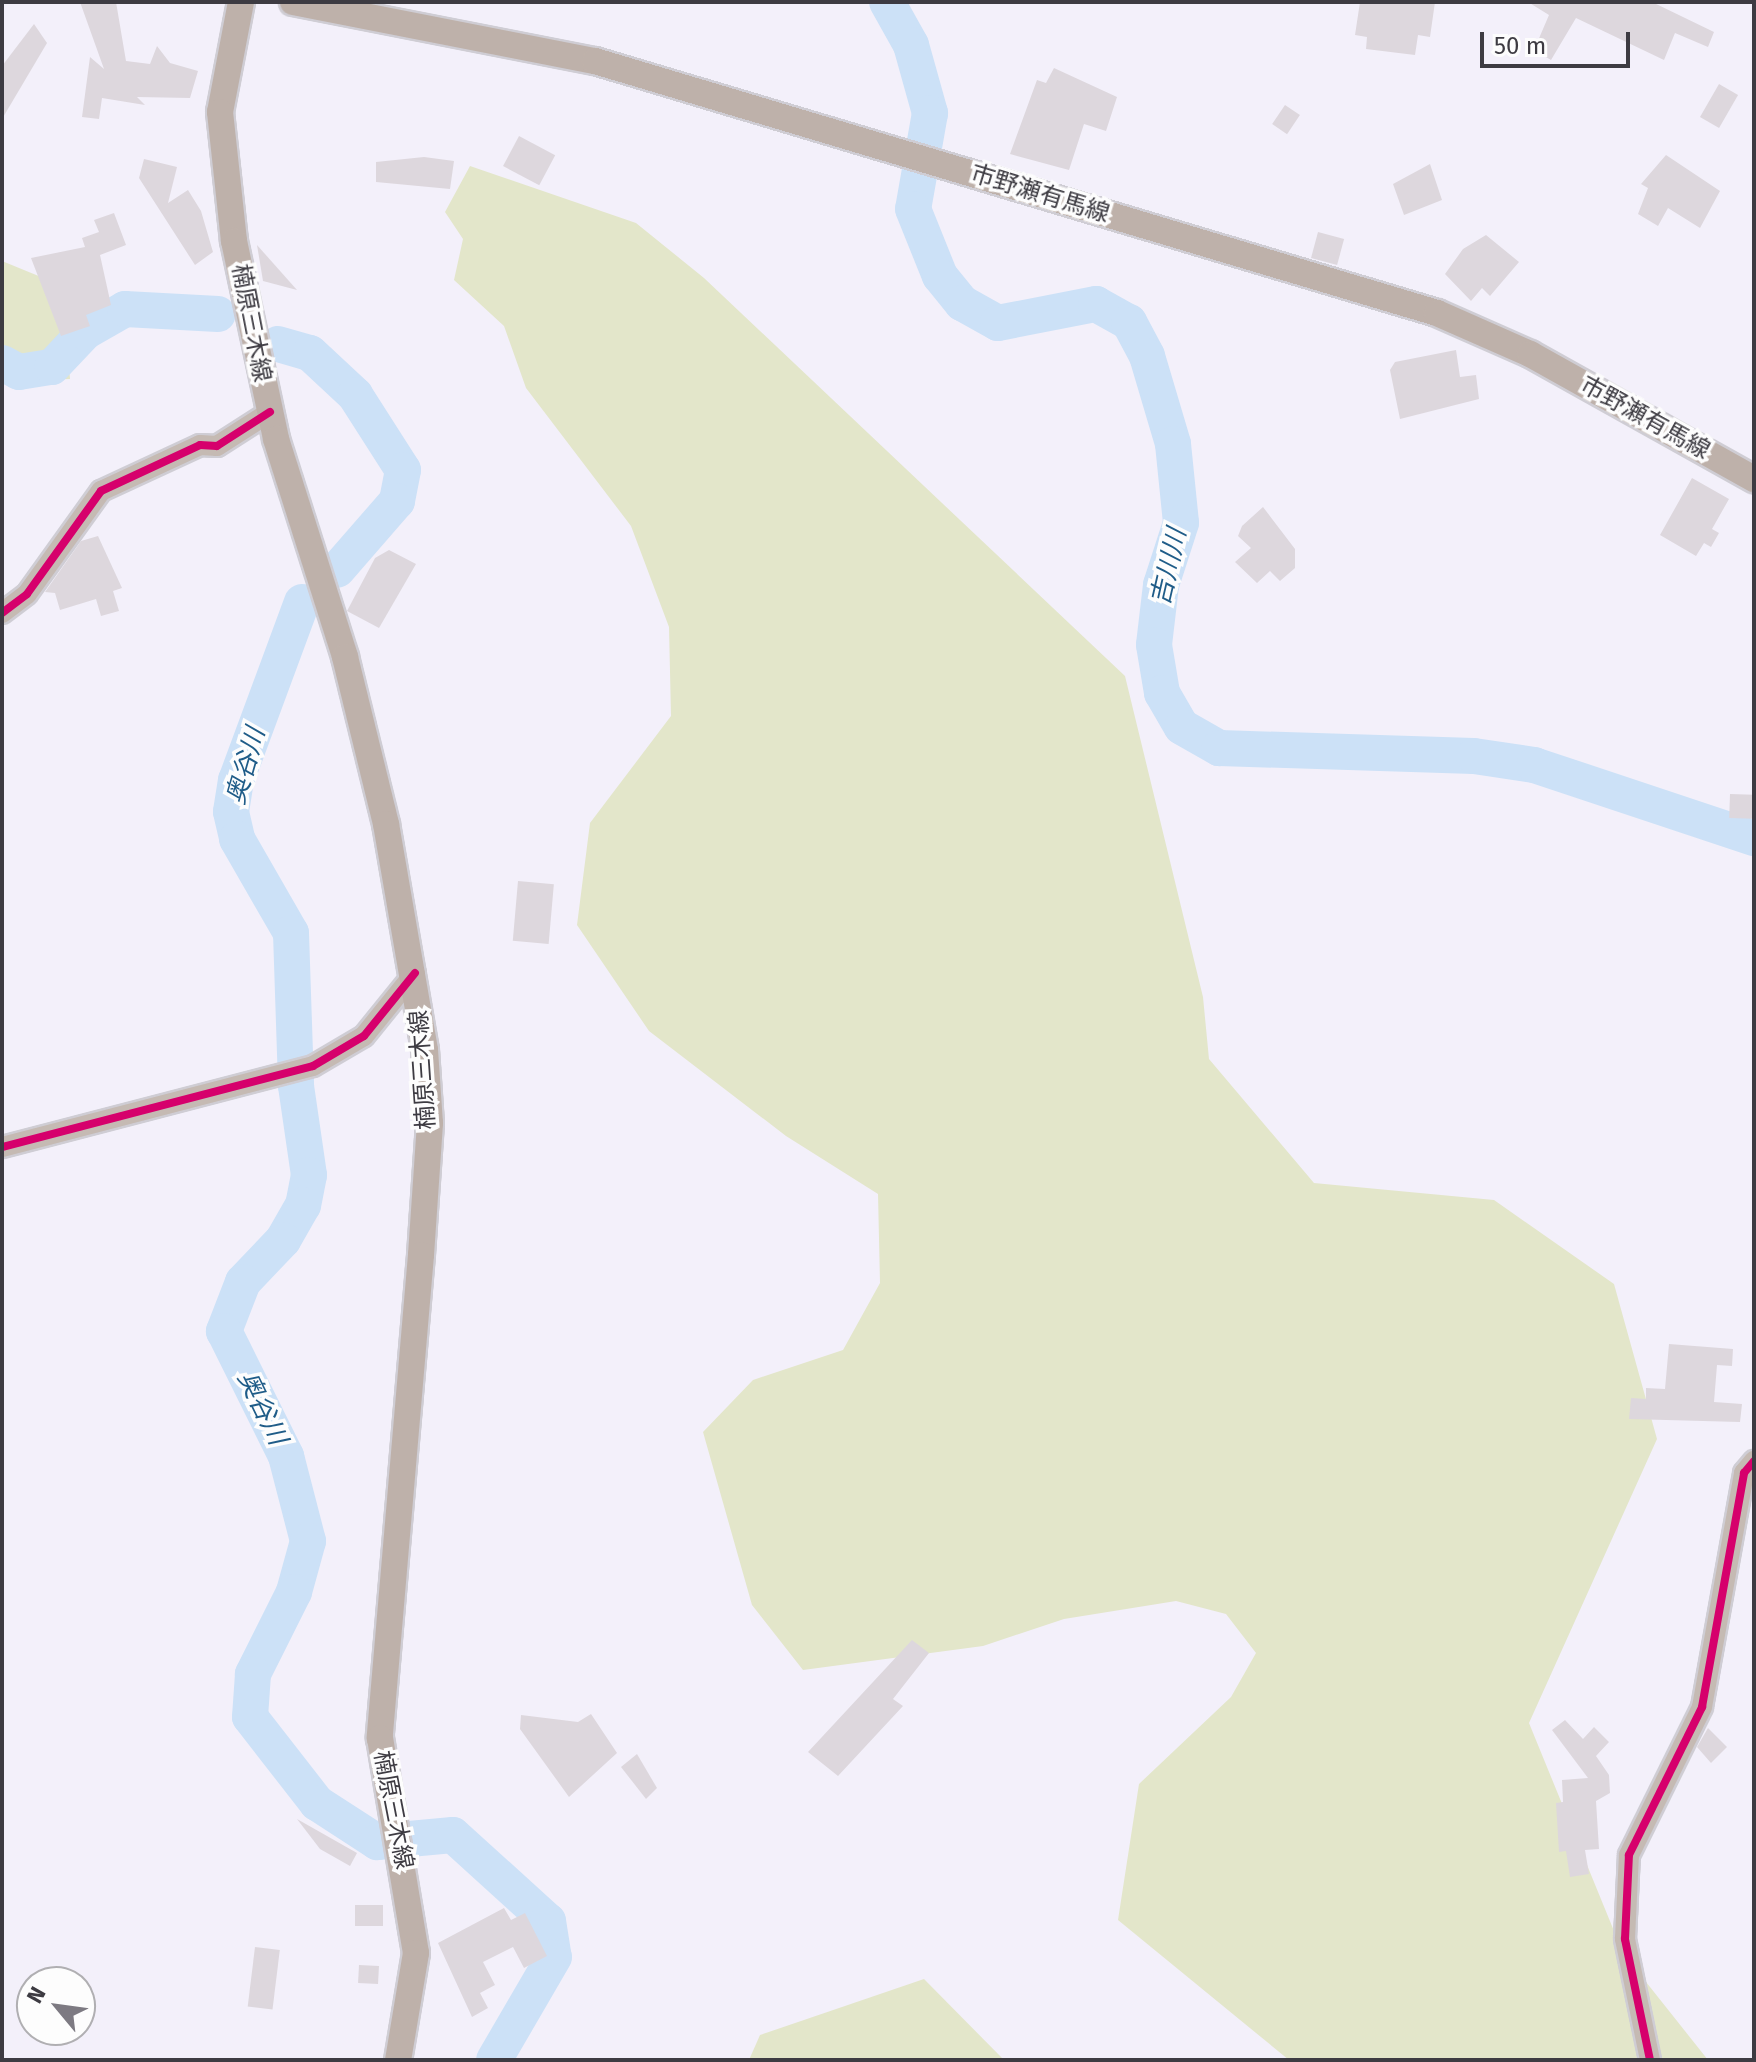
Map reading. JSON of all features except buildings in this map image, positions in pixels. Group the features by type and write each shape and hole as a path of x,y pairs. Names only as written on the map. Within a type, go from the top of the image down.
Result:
{"main road":[{"name":"楠原三木線","path":"241,2 220,112 234,241 270,412 345,657 415,973 430,1123 380,1738 416,1953 398,2060"},
{"name":"市野瀬有馬線","path":"293,2 595,61 1449,317 1754,479"}],"street":[{"path":"2,613 27,594 101,491 200,445 217,446 270,412"},
{"path":"2,1147 313,1066 364,1036 415,973"},
{"path":"1650,2060 1625,1939 1629,1855 1702,1707 1744,1473 1754,1461"}],"green space":[{"path":"470,166 636,223 704,278 1125,676 1203,997 1209,1059 1314,1183 1494,1200 1614,1284 1657,1439 1529,1723 1623,1953 1708,2060 1289,2060 1118,1920 1139,1784 1231,1697 1256,1653 1226,1614 1176,1601 1064,1619 983,1646 803,1670 752,1605 703,1432 753,1380 843,1350 880,1283 878,1194 786,1136 649,1031 577,925 590,823 671,716 669,627 631,526 526,388 504,326 454,280 463,239 445,212"},
{"path":"2,261 63,286 70,379 2,381"},
{"path":"924,1979 1004,2060 749,2060 760,2035"}],"waterway":[{"name":"吉川川","path":"887,2 911,45 930,113 913,209 940,276 962,303 998,323 1096,304 1129,322 1147,356 1173,444 1181,523 1161,585 1154,645 1162,693 1182,727 1219,748 1474,756 1534,765 1754,838"},
{"name":"奥谷川","path":"2,363 19,372 52,367 85,332 125,309 218,314"},
{"name":"奥谷川","path":"278,344 310,353 355,395 403,470 397,501 337,570"},
{"name":"奥谷川","path":"302,602 236,780 231,812 237,839 291,933 296,1086 309,1175 303,1205 283,1240 243,1282 224,1331 286,1456 308,1541 294,1592 253,1674 250,1717 317,1803 377,1842 453,1835 548,1921 554,1957 494,2060"}],"cycle path":[{"path":"2,613 27,594 101,491 200,445 217,446 270,412"},
{"path":"2,1147 313,1066 364,1036 415,973"},
{"path":"1650,2060 1625,1939 1629,1855 1702,1707 1744,1473 1754,1461"}]}
